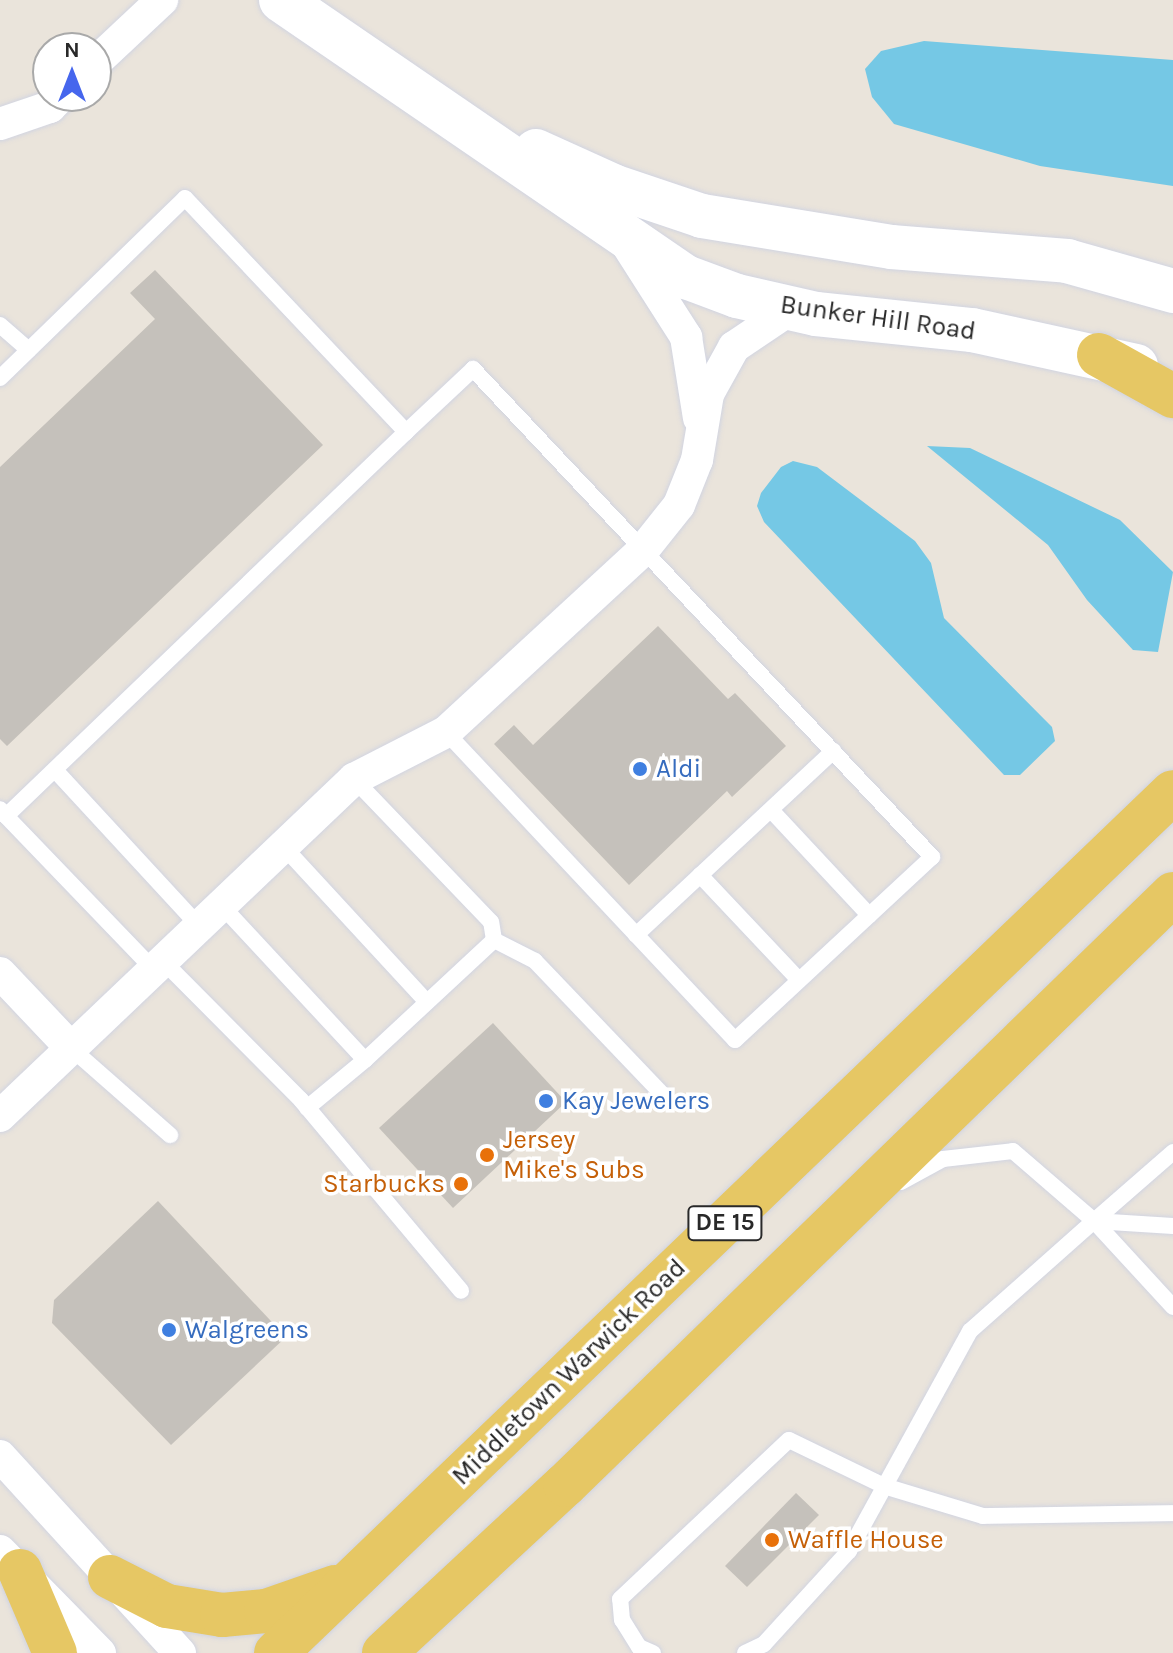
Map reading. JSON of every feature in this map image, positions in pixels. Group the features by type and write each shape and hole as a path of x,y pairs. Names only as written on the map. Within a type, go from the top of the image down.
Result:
{"main road":[{"name":"Bunker Hill Road","path":"281,0 686,277 737,296 792,308 880,324 972,330 1099,355 1173,378"},
{"name":"Bunker Hill Road","path":"443,108 613,186 702,216 891,247 1067,261 1173,291"},
{"path":"1099,355 1173,396"},
{"name":"Middletown Warwick Road","path":"276,1653 1173,792"},
{"name":"DE 15","path":"384,1653 406,1638 1173,894"},
{"path":"10,1561 55,1653"},
{"path":"110,1577 167,1606 222,1615 266,1611 352,1581"}],"street":[{"path":"112,47 162,0"},
{"path":"0,124 35,112"},
{"path":"622,236 686,337 701,429"},
{"path":"4,1105 71,1048 354,779 446,732 644,549 679,505 697,460 708,394 734,347 792,308"},
{"path":"0,973 71,1048"},
{"path":"0,1456 180,1653"},
{"path":"10,1561 100,1653"}],"lane":[{"path":"0,378 185,198 406,432"},
{"path":"0,325 29,350"},
{"path":"446,732 735,1040 932,857 473,369 55,770 3,812 307,1108 461,1291"},
{"path":"636,935 833,751"},
{"path":"55,770 365,1060"},
{"path":"354,779 491,922 494,940"},
{"path":"771,810 869,915"},
{"path":"283,846 427,1002"},
{"path":"700,875 799,980"},
{"path":"307,1108 365,1060 494,940"},
{"path":"494,940 535,961 665,1097"},
{"path":"71,1048 170,1135"},
{"path":"844,1213 943,1159 1013,1151 1094,1221 1173,1307"},
{"path":"745,1653 764,1644 849,1551 970,1331 1173,1152"},
{"path":"1094,1221 1173,1226"},
{"path":"653,1653 639,1647 628,1629 620,1599 789,1440 884,1486 983,1516 1173,1513"}],"water":[{"path":"924,41 1173,60 1173,186 1040,166 894,124 872,97 865,69 881,51"},
{"path":"927,446 970,448 1120,520 1173,572 1158,652 1133,650 1087,600 1048,545"},
{"path":"793,461 817,467 915,541 931,563 944,618 1052,727 1055,741 1020,775 1004,775 764,522 757,506 761,493 781,467"}],"building":[{"path":"155,270 323,445 7,746 0,739 0,467 155,319 130,293"},
{"name":"Aldi","path":"658,626 728,699 735,693 786,746 732,797 727,791 629,885 494,744 514,725 533,745"},
{"path":"493,1023 566,1102 453,1208 379,1128"},
{"name":"Walgreens","path":"158,1201 286,1337 171,1445 52,1323 54,1300"},
{"name":"Waffle House","path":"796,1493 819,1515 747,1587 725,1566"}],"place":[{"name":"Aldi","path":"640,769"},
{"name":"Kay Jewelers","path":"546,1101"},
{"name":"Jersey Mike's Subs","path":"487,1155"},
{"name":"Starbucks","path":"461,1184"},
{"name":"Walgreens","path":"169,1330"},
{"name":"Waffle House","path":"772,1540"}]}
